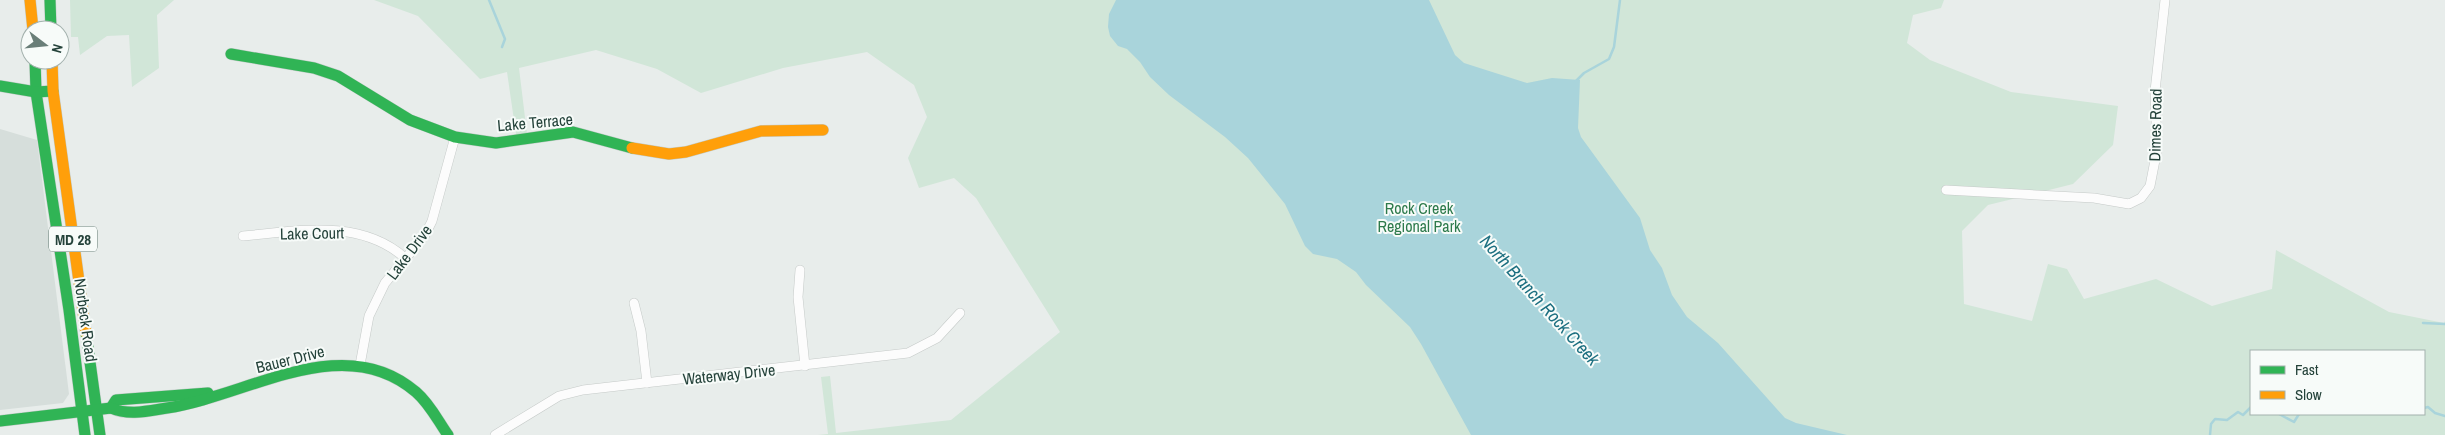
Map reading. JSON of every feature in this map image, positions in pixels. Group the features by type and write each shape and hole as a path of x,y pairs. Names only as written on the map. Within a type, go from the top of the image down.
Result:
{"street":[{"path":"30,0 31,20"},
{"path":"50,0 51,20"},
{"name":"Dimes Road","path":"1946,190 2094,198 2129,204 2141,198 2150,186 2157,150 2155,90 2165,0"},
{"name":"Lake Terrace","path":"231,54 288,62 338,76 410,120 455,137 496,142 573,132 593,136 631,149 669,154 686,152 761,130 823,130"},
{"name":"Norbeck Road","path":"35,70 36,92 69,310 85,435"},
{"name":"Norbeck Road","path":"52,70 53,90 100,435"},
{"path":"0,86 36,92 53,90"},
{"name":"Lake Drive","path":"360,365 369,316 385,283 425,235 432,221 455,137"},
{"name":"Lake Court","path":"243,236 314,230 346,230 376,239 393,247 405,258"},
{"path":"800,270 798,296 805,366"},
{"path":"634,303 641,331 647,383"},
{"name":"Waterway Drive","path":"495,435 559,396 583,390 908,353 937,338 960,313"},
{"name":"Bauer Drive","path":"113,404 124,417 232,392 318,365 360,365 391,376 416,392 448,435"},
{"name":"Bauer Drive","path":"0,421 97,410 113,404 164,395 232,392"}],"shaded area":[{"path":"0,129 37,140 69,394 63,403 0,410"}],"green space":[{"path":"70,0 174,0 157,15 159,68 132,87 129,35 107,36 80,55 78,37 71,37"},
{"name":"Rock Creek Regional Park","path":"374,0 1944,0 1941,8 1913,15 1907,43 1930,60 2011,92 2118,106 2113,145 2073,184 1988,205 1962,231 1964,304 2032,321 2048,264 2067,269 2084,299 2156,279 2212,306 2272,289 2276,250 2389,312 2444,323 2445,321 2445,435 818,435 828,434 821,377 830,376 836,433 951,420 1060,332 976,198 954,178 919,188 908,158 927,117 914,85 867,52 783,68 701,93 657,69 596,50 519,68 527,134 516,134 507,72 480,79 418,16"}],"water":[{"name":"North Branch Rock Creek","path":"1116,0 1429,0 1455,55 1464,63 1527,83 1552,78 1580,80 1578,128 1581,137 1640,218 1650,250 1662,268 1672,295 1687,317 1718,343 1785,418 1796,423 1847,435 1471,435 1410,327 1366,285 1356,272 1337,259 1313,254 1305,246 1285,204 1248,158 1225,137 1169,95 1150,77 1140,62 1127,49 1118,46 1110,36 1108,27 1109,14"}],"waterway":[{"path":"489,0 505,39 502,47"},
{"path":"1576,81 1584,73 1609,59 1614,47 1620,0"},
{"path":"2423,323 2445,324"},
{"path":"2425,408 2428,407 2435,413 2445,416"},
{"path":"2210,435 2211,424 2215,419 2227,420 2238,412 2243,415 2250,408"},
{"path":"2281,415 2294,422 2298,415"}],"traffic: fast":[{"path":"50,0 51,20"},
{"path":"231,54 314,68 338,76 410,120 455,137 496,143 573,132 632,148"},
{"path":"35,70 36,92 69,310 85,435"},
{"path":"0,86 36,92 53,91"},
{"path":"86,333 100,435"},
{"path":"0,421 111,408 125,412 167,408 198,401 294,372 326,366 358,366 388,374 416,392 430,407 448,435"},
{"path":"111,408 116,400 208,393"}],"traffic: slow":[{"path":"30,0 32,20"},
{"path":"52,70 53,91 86,333"},
{"path":"632,148 669,154 686,152 761,131 823,130"}]}
